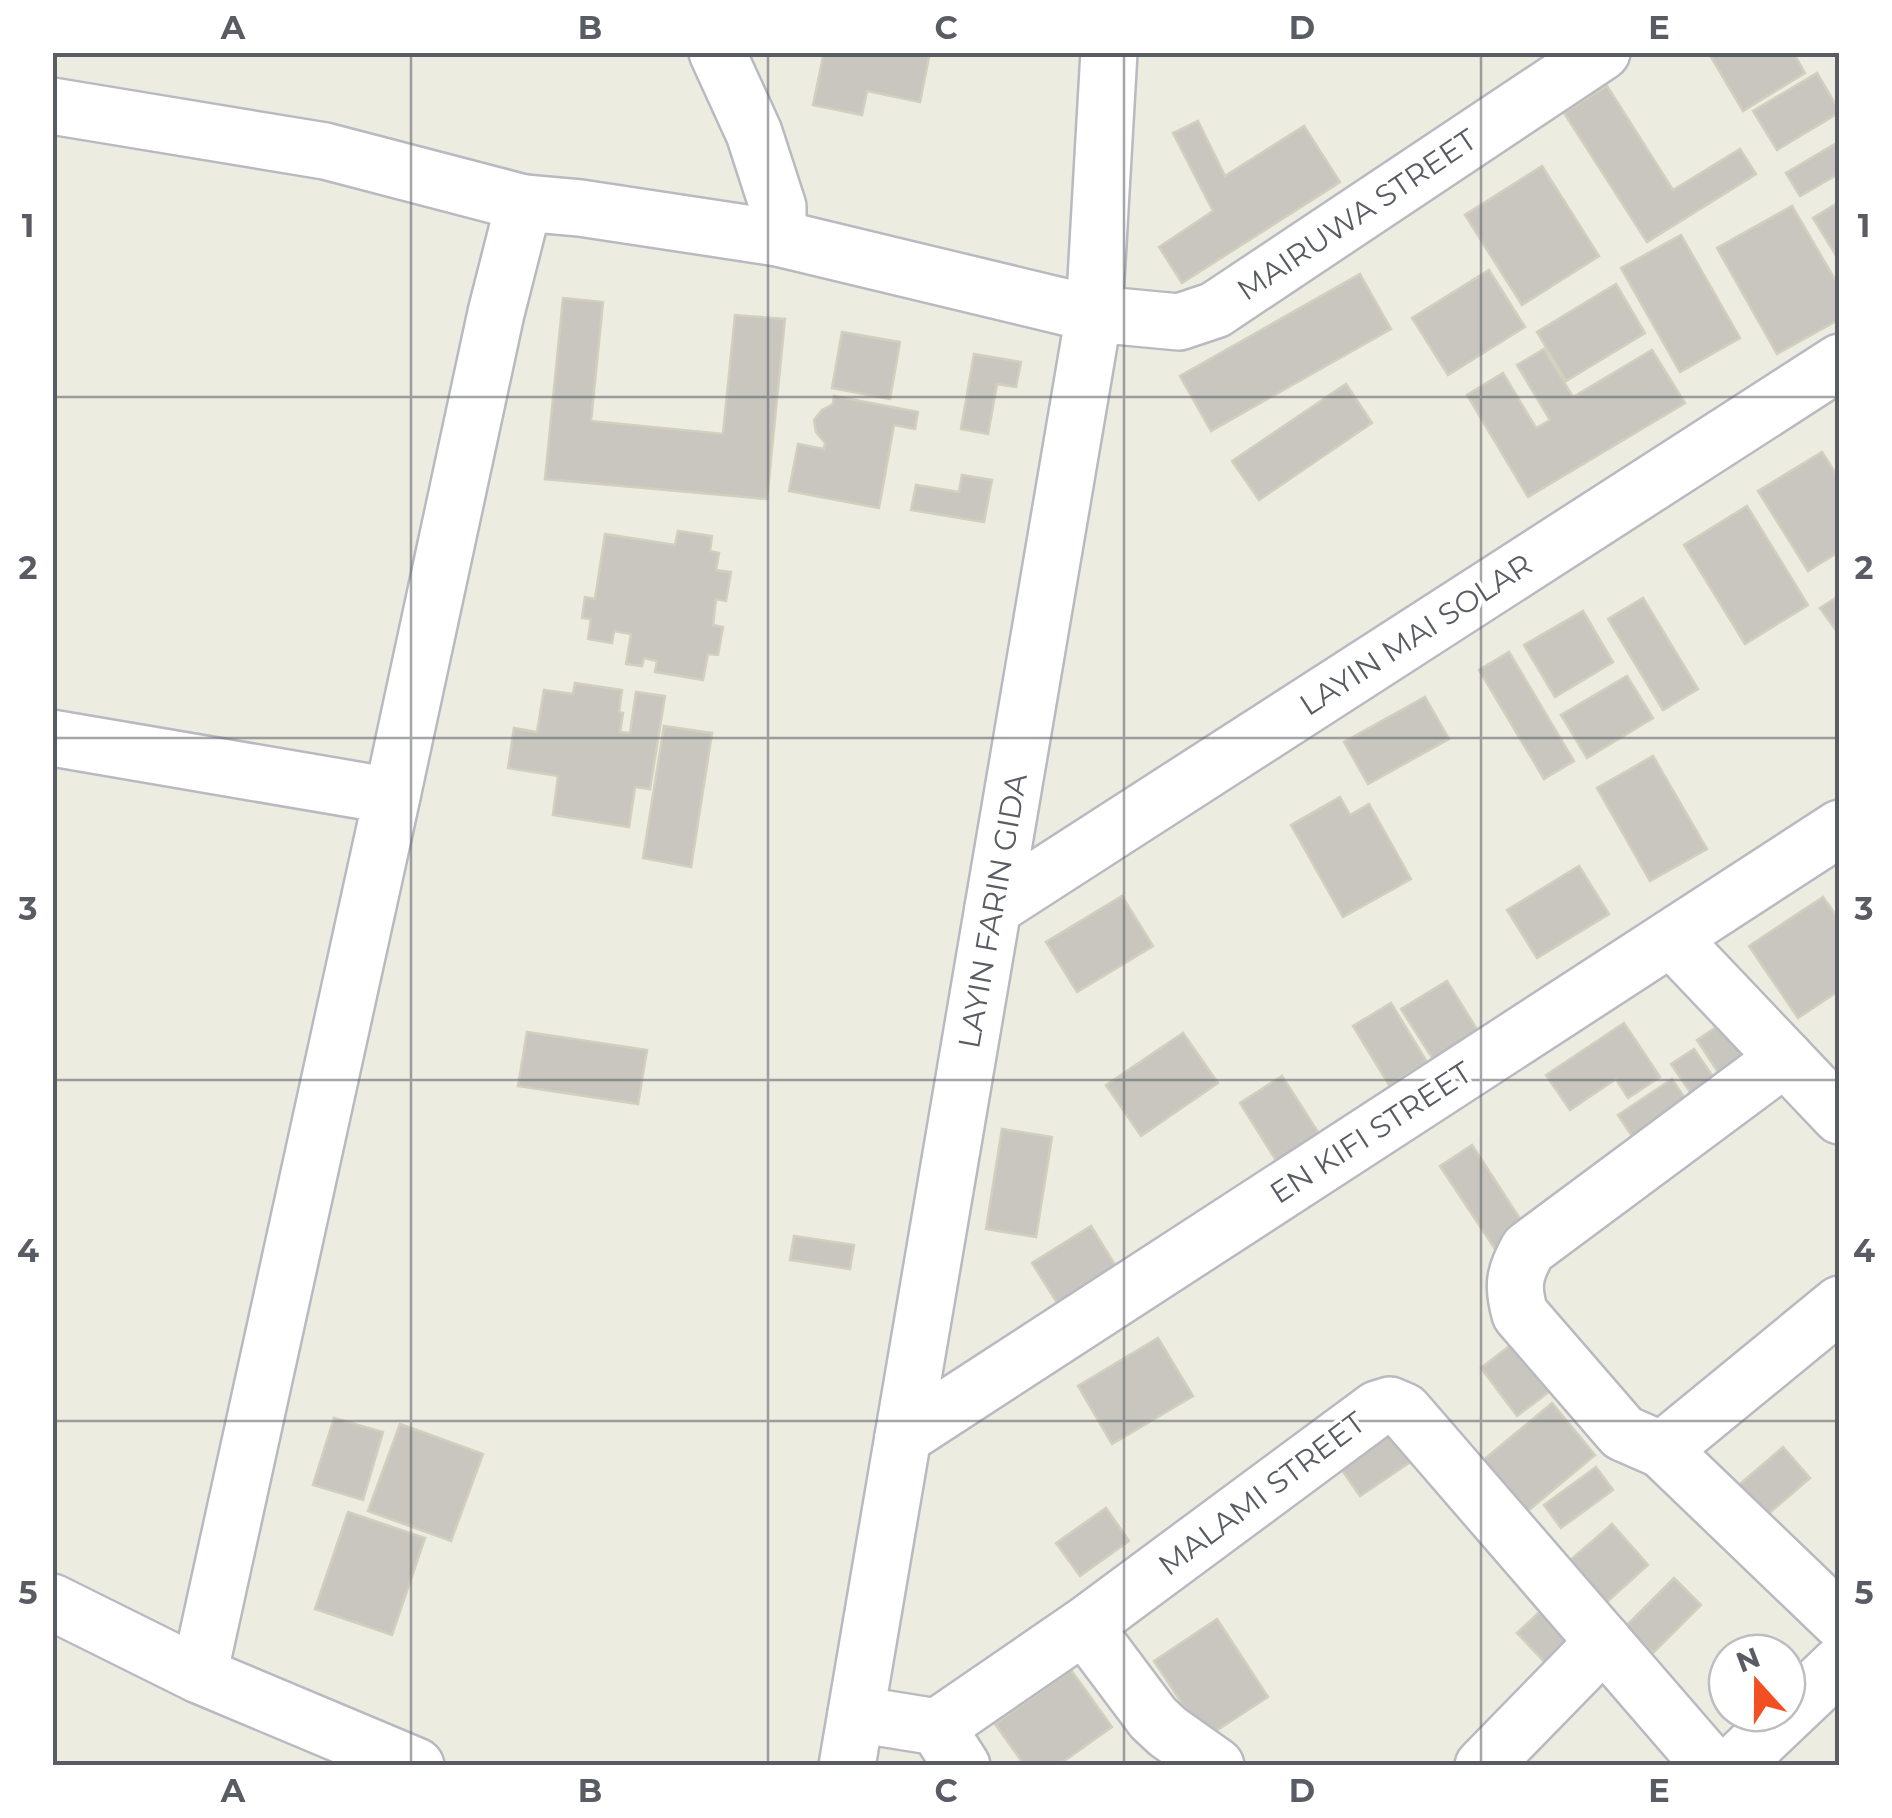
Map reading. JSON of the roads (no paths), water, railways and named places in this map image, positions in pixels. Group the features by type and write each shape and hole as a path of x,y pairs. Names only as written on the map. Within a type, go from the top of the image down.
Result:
{"street":[{"path":"718,52 754,133 778,207 778,238"},
{"name":"LAYIN FARIN GIDA","path":"851,1740 1094,314 1109,52"},
{"name":"MAIRUWA STREET","path":"52,106 325,152 524,203 778,238 1094,314 1179,322 1214,310 1602,52"},
{"path":"199,1675 496,313 524,203"},
{"name":"LAYIN MAI SOLAR","path":"993,908 1840,362"},
{"path":"52,738 392,796"},
{"name":"EN KIFI STREET","path":"903,1437 1840,828"},
{"path":"1671,938 1840,1116"},
{"path":"1785,1058 1528,1248 1517,1269 1514,1292 1520,1314 1623,1434 1662,1450 1840,1621"},
{"path":"1662,1450 1840,1304"},
{"name":"MALAMI STREET","path":"949,1746 1084,1626 1377,1409 1390,1405 1404,1411 1711,1766"},
{"path":"52,1602 199,1675 416,1766"},
{"path":"1084,1626 1153,1718 1216,1766"},
{"path":"1483,1766 1604,1642"},
{"path":"1733,1766 1840,1664"},
{"path":"851,1740 949,1746"}]}
